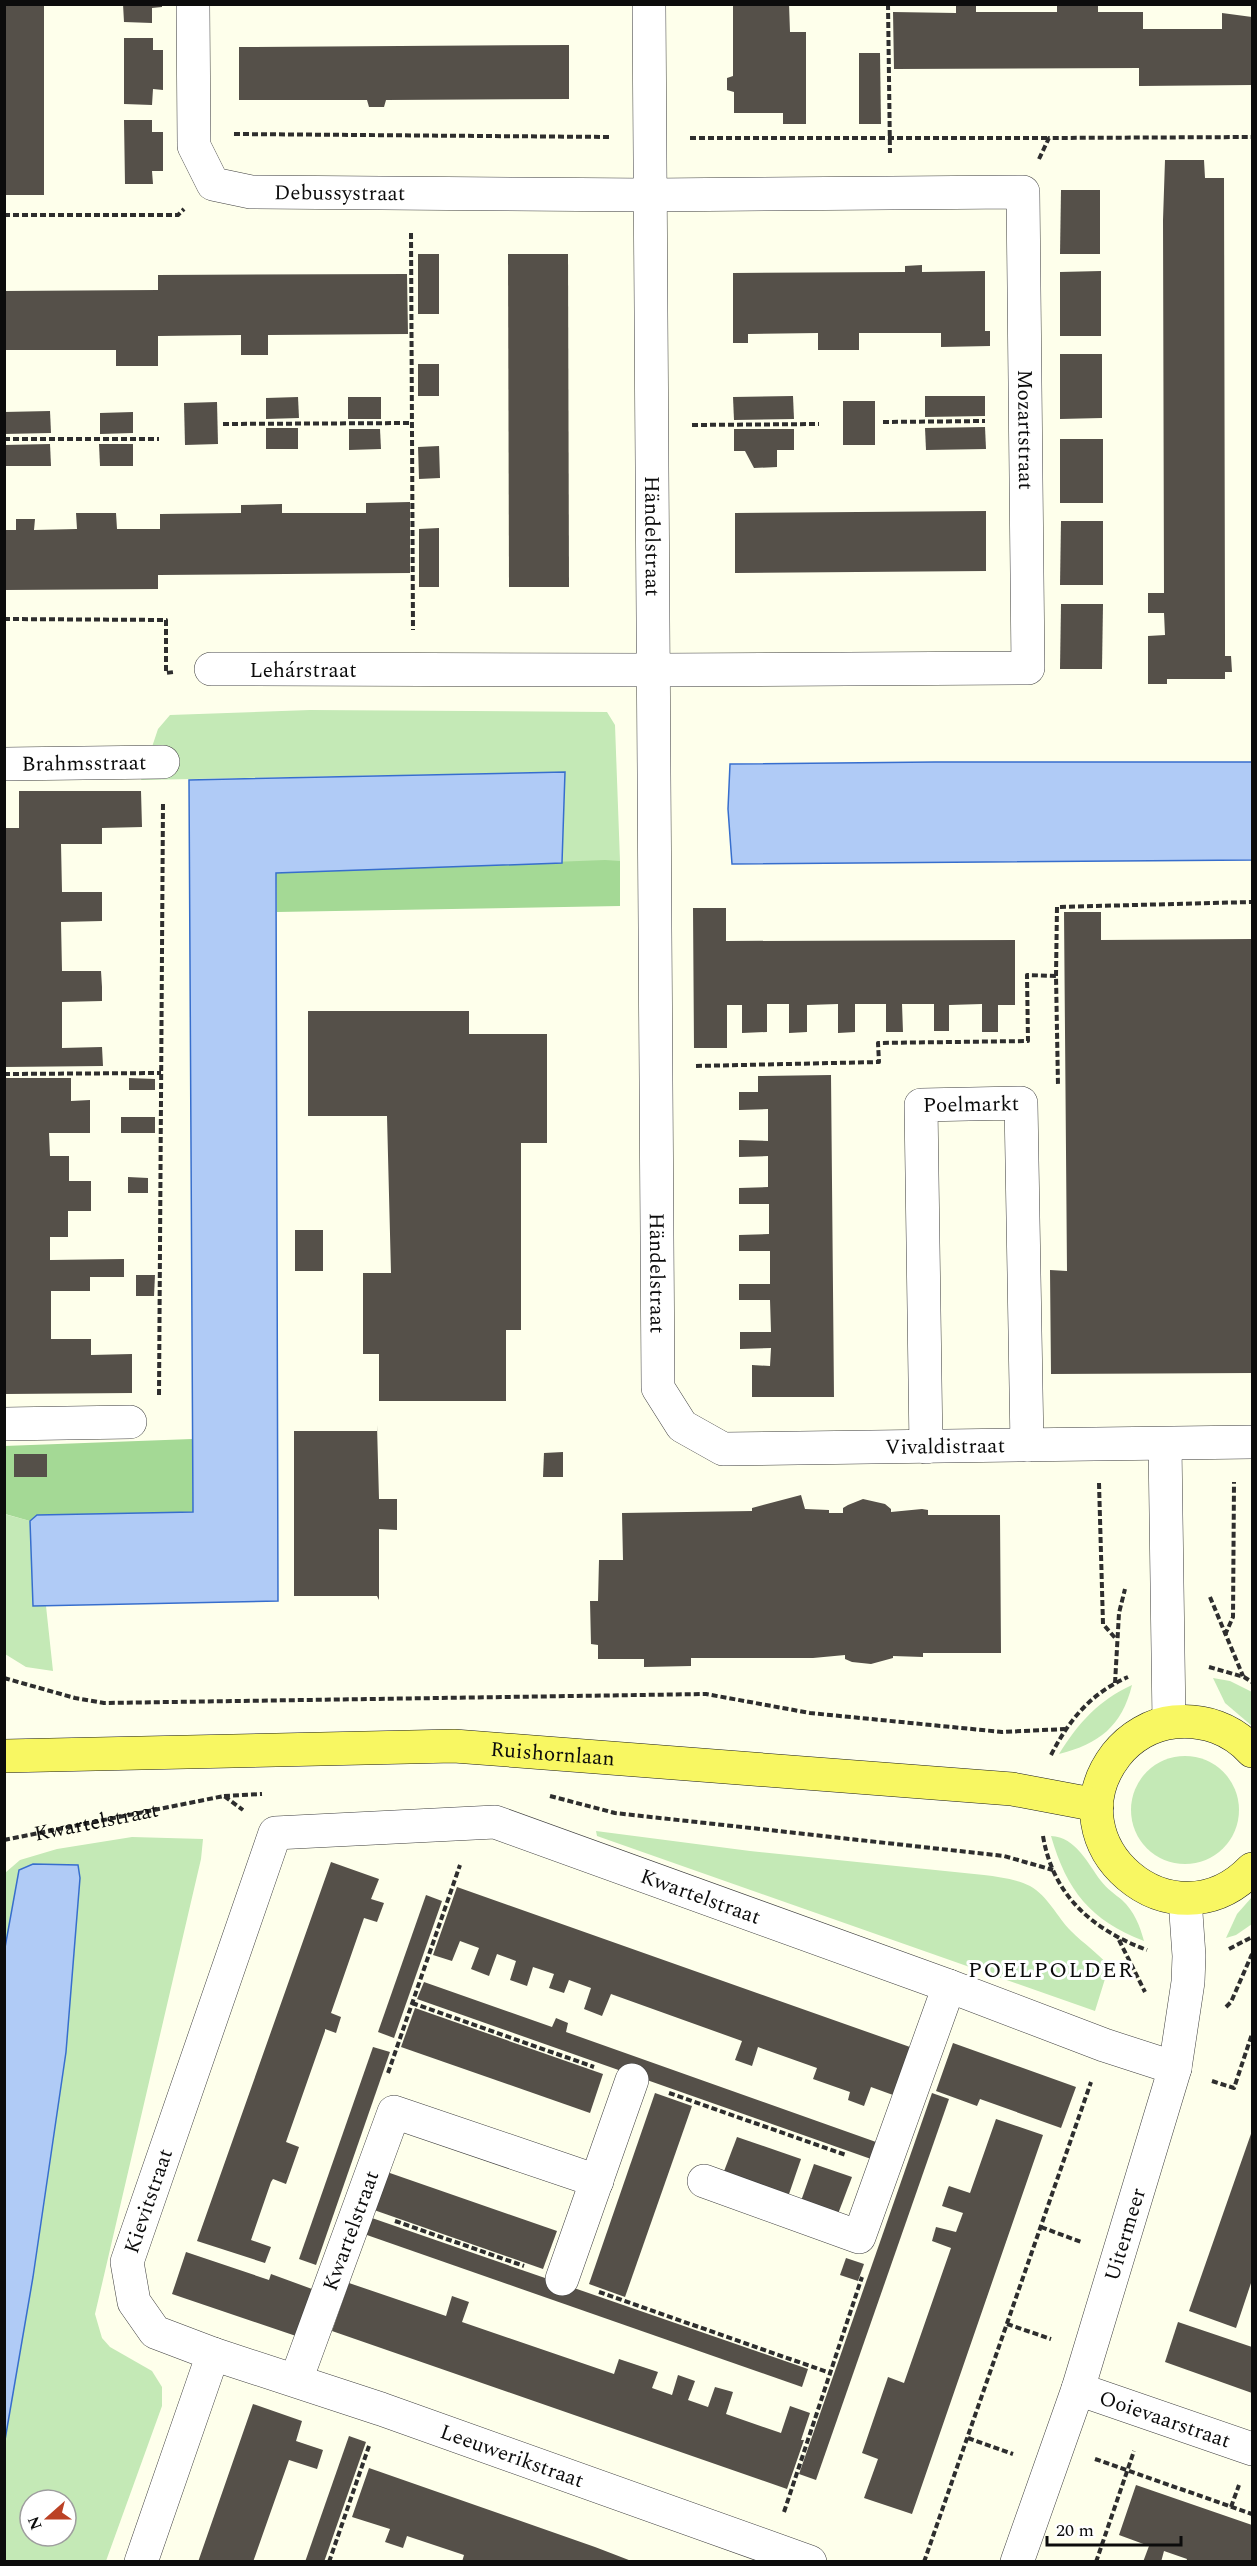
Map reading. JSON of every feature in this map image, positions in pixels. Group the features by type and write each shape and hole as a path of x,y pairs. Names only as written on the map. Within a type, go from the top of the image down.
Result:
{"main road":[{"path":"1252,1751 1239,1739 1213,1725 1198,1722 1168,1722 1136,1736 1119,1751 1106,1771 1097,1805 1107,1851 1129,1878 1150,1891 1185,1899 1214,1894 1240,1881 1252,1869"},
{"name":"Ruishornlaan","path":"4,1756 454,1746 1012,1789 1097,1805"}],"street":[{"path":"193,4 194,146 213,184"},
{"name":"Händelstraat","path":"649,4 656,755 658,1388 682,1426 723,1449"},
{"name":"Debussystraat","path":"213,184 250,192 650,195"},
{"path":"650,195 1023,192"},
{"name":"Mozartstraat","path":"655,670 1028,668 1023,192"},
{"name":"Lehárstraat","path":"210,669 655,670"},
{"name":"Brahmsstraat","path":"4,764 163,762"},
{"name":"Poelmarkt","path":"926,1447 921,1104 1021,1103 1026,1445"},
{"path":"4,1424 130,1422"},
{"name":"Vivaldistraat","path":"723,1449 1243,1442"},
{"path":"1166,1444 1168,1722"},
{"name":"Kwartelstraat","path":"275,1833 495,1822 949,1986 1104,2045 1174,2068"},
{"name":"Kievitstraat","path":"213,2354 155,2332 134,2302 127,2262 275,1833"},
{"name":"Uitermeer","path":"1017,2562 1078,2389 1174,2068 1188,1974 1185,1899"},
{"path":"704,2181 859,2236 949,1986"},
{"path":"562,2279 632,2080"},
{"path":"394,2112 597,2181"},
{"name":"Kwartelstraat","path":"296,2380 394,2112"},
{"path":"141,2562 213,2354"},
{"name":"Leeuwerikstraat","path":"213,2354 381,2409 810,2562"},
{"name":"Ooievaarstraat","path":"1078,2389 1252,2449"}],"path":[{"path":"888,4 890,193"},
{"path":"1023,192 1049,138 1252,137"},
{"path":"4,215 178,215 213,184"},
{"path":"411,193 413,670"},
{"path":"883,422 1025,421"},
{"path":"223,424 412,423"},
{"path":"652,425 819,424"},
{"path":"4,439 159,439"},
{"path":"4,619 166,620 166,673 210,669"},
{"path":"130,1422 159,1422 163,762"},
{"path":"1056,976 1058,907 1252,902"},
{"path":"657,1067 879,1062 878,1043 1028,1041"},
{"path":"4,1074 161,1073"},
{"path":"1225,1636 1233,1617 1243,1442"},
{"path":"1098,1444 1103,1624 1116,1640"},
{"path":"4,1678 75,1698 104,1703 706,1694 810,1713 1002,1732 1065,1729"},
{"path":"539,1793 615,1812 1004,1856 1053,1870"},
{"name":"Kwartelstraat","path":"4,1840 224,1796 271,1794"},
{"path":"224,1796 275,1833"},
{"path":"394,2112 382,2089 474,1823"},
{"path":"1174,2068 1234,2088 1252,2034"},
{"path":"924,2562 1104,2045"},
{"path":"772,2548 871,2251 859,2236"},
{"path":"1007,2324 1089,2353"},
{"path":"329,2562 381,2409"},
{"path":"1096,2562 1147,2413"},
{"path":"968,2438 1127,2471 1252,2514"}],"green space":[{"path":"310,710 607,712 615,725 620,861 562,863 565,772 141,780 158,729 170,715"},
{"path":"620,861 620,906 277,912 276,873"},
{"path":"192,1439 193,1512 37,1515 30,1521 5,1514 4,1446"},
{"path":"4,1514 30,1521 34,1606 46,1606 53,1671 26,1667 5,1654"},
{"path":"1213,1678 1230,1681 1252,1692 1252,1726 1225,1703"},
{"path":"1132,1685 1122,1712 1107,1731 1086,1745 1059,1754 1074,1732 1099,1705"},
{"path":"1185,1756 1206,1760 1224,1771 1235,1789 1239,1810 1235,1831 1224,1849 1206,1860 1185,1864 1164,1860 1146,1849 1135,1831 1131,1810 1135,1789 1146,1771 1164,1760"},
{"path":"596,1831 750,1851 984,1875 1025,1884 1042,1895 1071,1931 1109,1966 1095,2011 597,1836"},
{"path":"1051,1836 1068,1841 1080,1852 1103,1884 1130,1909 1144,1941 1109,1923 1083,1901 1065,1873"},
{"path":"132,1837 203,1839 201,1859 95,2314 102,2338 110,2347 152,2371 162,2387 162,2406 106,2561 4,2561 5,2440 33,2277 66,2052 80,1878 78,1865 33,1864 19,1870 5,1953 5,1873 20,1860 57,1849"},
{"path":"1252,1897 1252,1924 1236,1935 1226,1938 1237,1914"}],"water":[{"path":"1252,762 1252,860 732,864 728,809 730,764"},
{"path":"565,772 562,863 276,873 278,1601 33,1606 30,1521 37,1515 193,1512 189,780"},
{"path":"33,1864 78,1865 80,1878 66,2052 33,2277 5,2440 4,1953 19,1870"}],"building":[{"path":"4,4 44,4 44,195 4,195"},
{"path":"123,4 162,4 162,7 152,8 152,23 124,22"},
{"path":"733,4 789,4 790,32 806,32 806,124 783,124 783,113 734,113 734,92 727,90 727,78 733,76"},
{"path":"956,4 976,4 976,12 1057,12 1057,4 1098,4 1098,12 1143,12 1143,29 1222,29 1222,13 1252,17 1252,85 1139,86 1139,68 894,69 893,12 956,13"},
{"path":"124,38 153,38 153,50 163,50 163,90 153,89 152,105 124,104"},
{"path":"569,45 569,99 386,100 384,107 369,107 367,100 239,100 239,47"},
{"path":"859,53 880,53 881,124 859,124"},
{"path":"124,120 152,120 152,132 163,132 163,171 152,171 153,184 125,184"},
{"path":"1165,160 1204,160 1205,178 1224,178 1225,656 1231,656 1232,672 1225,672 1225,679 1167,679 1167,684 1148,684 1148,636 1165,635 1164,613 1148,613 1148,593 1164,593 1163,220"},
{"path":"1061,190 1100,190 1100,254 1060,254"},
{"path":"418,254 439,254 439,314 418,314"},
{"path":"508,254 568,254 569,587 509,587"},
{"path":"922,265 922,272 985,271 985,331 990,331 990,346 941,347 941,333 859,333 859,350 818,350 818,333 748,334 748,343 733,343 733,273 905,272 905,266"},
{"path":"1101,271 1101,336 1060,336 1060,272"},
{"path":"407,274 408,334 268,335 268,355 241,355 241,335 158,336 158,366 116,366 116,350 4,350 4,291 158,290 158,275"},
{"path":"1060,354 1102,354 1102,418 1060,419"},
{"path":"418,364 439,364 439,396 418,396"},
{"path":"793,396 794,419 734,420 733,397"},
{"path":"925,396 985,396 985,416 925,417"},
{"path":"298,397 299,418 266,419 266,398"},
{"path":"348,397 381,397 381,419 348,419"},
{"path":"843,401 875,401 875,445 843,445"},
{"path":"217,402 218,444 185,445 184,403"},
{"path":"50,411 51,433 4,434 4,412"},
{"path":"133,412 133,433 100,434 100,413"},
{"path":"985,427 986,449 926,450 925,428"},
{"path":"266,428 298,428 298,449 266,449"},
{"path":"349,429 380,429 381,449 349,450"},
{"path":"734,429 794,429 794,450 777,450 777,467 754,468 745,451 734,451"},
{"path":"1060,439 1103,439 1103,503 1060,503"},
{"path":"50,444 51,466 4,466 4,445"},
{"path":"99,444 133,444 133,466 100,466"},
{"path":"439,446 440,478 419,479 418,447"},
{"path":"410,502 410,573 158,575 158,589 4,590 4,530 16,530 16,519 35,519 34,530 77,529 76,513 116,513 117,529 160,529 160,514 241,513 241,505 282,504 282,513 366,513 366,503"},
{"path":"986,511 986,571 735,573 735,513"},
{"path":"1061,521 1103,521 1103,585 1060,585"},
{"path":"439,528 439,587 419,587 419,529"},
{"path":"1061,604 1103,604 1102,669 1060,669"},
{"path":"19,791 141,791 142,827 102,828 102,844 61,844 62,892 102,892 102,921 61,922 62,971 101,971 102,987 102,1001 62,1002 62,1048 102,1047 103,1066 5,1067 4,828 19,828"},
{"path":"693,908 726,908 726,941 1015,940 1015,1005 998,1005 998,1032 982,1032 982,1004 949,1005 949,1031 934,1031 934,1004 902,1004 903,1032 886,1032 886,1004 855,1004 855,1032 838,1033 838,1004 807,1005 807,1032 789,1033 789,1004 767,1004 767,1032 742,1033 742,1005 727,1005 727,1048 694,1048"},
{"path":"1064,912 1101,912 1101,940 1252,939 1252,1373 1051,1374 1050,1270 1067,1271"},
{"path":"308,1011 469,1011 469,1034 547,1034 547,1143 521,1143 521,1330 506,1330 506,1401 379,1401 379,1354 363,1354 363,1273 391,1273 387,1116 308,1116"},
{"path":"831,1075 834,1397 752,1397 752,1365 770,1366 771,1348 740,1349 740,1332 771,1332 770,1300 739,1300 739,1284 770,1284 770,1251 739,1251 739,1235 769,1234 769,1204 739,1204 739,1188 768,1187 768,1156 739,1157 739,1140 768,1141 768,1109 739,1110 739,1092 758,1092 758,1076"},
{"path":"4,1078 71,1078 71,1101 90,1100 90,1133 49,1133 50,1156 69,1156 69,1181 91,1181 91,1211 68,1211 68,1237 50,1237 50,1260 124,1259 124,1277 90,1277 90,1291 51,1291 51,1339 91,1339 91,1355 132,1354 132,1393 6,1394"},
{"path":"129,1078 155,1079 155,1090 129,1090"},
{"path":"121,1117 155,1117 155,1133 121,1133"},
{"path":"128,1177 148,1178 148,1193 128,1193"},
{"path":"295,1230 323,1230 323,1271 295,1271"},
{"path":"136,1275 155,1275 154,1296 136,1296"},
{"path":"377,1425 379,1499 397,1499 397,1530 379,1529 379,1600 377,1596 294,1596 294,1431 377,1431"},
{"path":"563,1452 563,1477 543,1477 544,1453"},
{"path":"14,1454 47,1454 47,1477 14,1477"},
{"path":"801,1495 805,1509 829,1510 829,1513 843,1513 843,1508 863,1499 885,1504 891,1512 922,1509 928,1510 928,1515 1000,1515 1001,1653 923,1653 923,1657 893,1656 893,1658 871,1664 852,1662 845,1659 845,1655 813,1658 691,1658 691,1666 644,1667 644,1659 598,1659 598,1645 591,1644 590,1601 598,1601 599,1560 623,1560 622,1513 752,1511 752,1508"},
{"path":"331,1862 379,1879 371,1899 384,1903 377,1922 364,1918 331,2013 341,2017 336,2033 325,2029 286,2142 299,2147 298,2150 286,2184 273,2179 271,2182 251,2240 271,2247 265,2263 197,2241"},
{"path":"457,1887 910,2047 893,2095 871,2087 864,2106 848,2100 850,2092 813,2079 817,2068 758,2047 752,2066 735,2060 742,2041 611,1994 602,2016 584,2009 591,1988 569,1980 564,1993 549,1988 554,1974 533,1967 527,1986 510,1980 516,1961 497,1954 489,1976 471,1969 479,1948 460,1941 452,1961 433,1955"},
{"path":"426,1895 442,1901 394,2038 378,2032"},
{"path":"424,1982 552,2027 556,2018 568,2023 566,2032 876,2142 871,2159 417,1999"},
{"path":"415,2008 603,2074 590,2113 401,2047"},
{"path":"953,2043 1076,2087 1061,2128 980,2099 977,2106 936,2091"},
{"path":"373,2047 390,2052 316,2265 299,2259"},
{"path":"655,2093 692,2106 625,2297 589,2284"},
{"path":"932,2093 949,2099 816,2480 799,2474"},
{"path":"996,2119 1043,2135 912,2514 864,2498 878,2459 862,2453 888,2377 904,2383 951,2248 932,2241 936,2227 956,2232 963,2213 942,2206 948,2188 949,2186 970,2193"},
{"path":"1252,2131 1252,2280 1236,2328 1189,2311"},
{"path":"737,2137 801,2159 788,2197 723,2174"},
{"path":"814,2164 852,2177 838,2214 801,2201"},
{"path":"387,2172 557,2231 543,2269 374,2210"},
{"path":"369,2217 808,2369 802,2387 364,2234"},
{"path":"186,2252 269,2280 271,2274 312,2289 296,2336 172,2294"},
{"path":"846,2258 864,2264 858,2281 840,2275"},
{"path":"349,2283 446,2316 452,2296 469,2302 462,2322 614,2374 619,2359 658,2372 652,2388 672,2395 678,2375 695,2381 688,2400 708,2407 715,2387 733,2392 726,2414 781,2433 790,2406 810,2413 801,2440 804,2440 787,2489 332,2331"},
{"path":"1178,2322 1252,2347 1252,2393 1165,2362"},
{"path":"253,2404 302,2421 296,2441 323,2450 317,2469 289,2460 253,2562 198,2562"},
{"path":"349,2436 366,2442 324,2562 305,2562"},
{"path":"369,2468 634,2562 462,2562 464,2555 407,2536 403,2548 385,2542 390,2529 352,2517"},
{"path":"1136,2485 1252,2525 1252,2562 1186,2562 1187,2559 1164,2551 1161,2562 1143,2562 1149,2546 1119,2535"}],"district":[{"name":"POELPOLDER","path":"1051,1969"}]}
